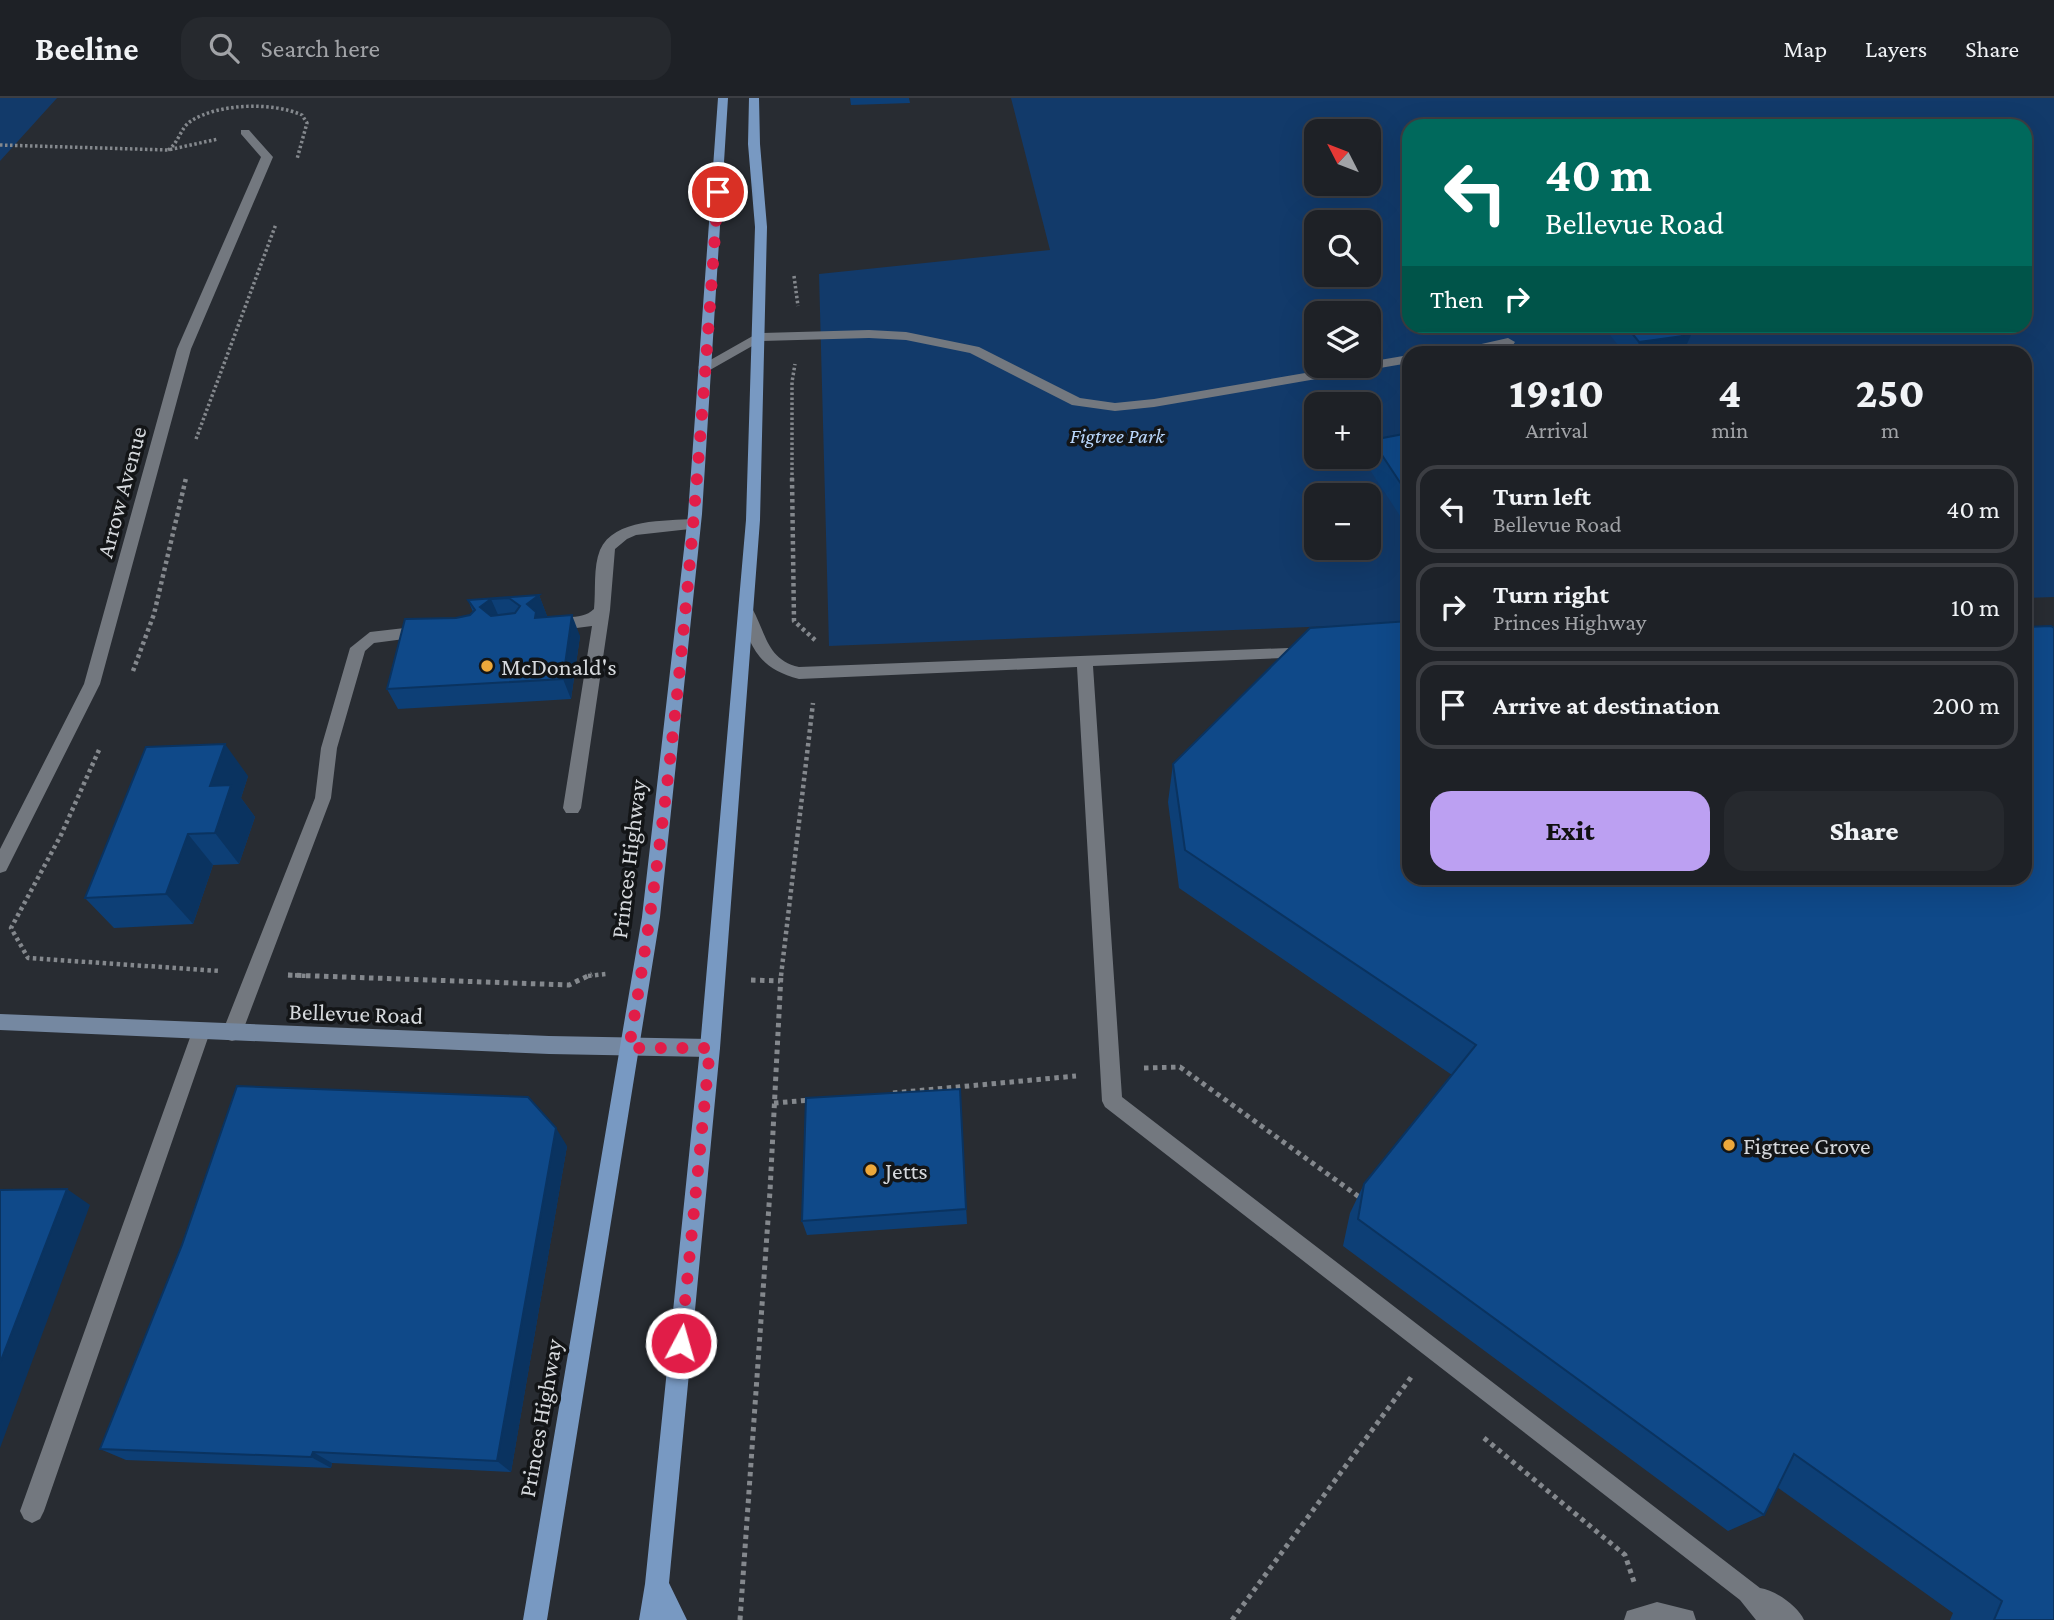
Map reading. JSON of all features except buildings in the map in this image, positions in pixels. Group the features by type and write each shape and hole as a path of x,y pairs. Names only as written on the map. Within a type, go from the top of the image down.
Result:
{"main road":[{"name":"Princes Highway","path":"535,1620 651,917 694,524 723,98"},
{"path":"651,1620 657,1584 710,1048 747,612 753,520 761,228 754,144 754,98"},
{"path":"657,1584 675,1620"}],"street":[{"name":"Arrow Avenue","path":"0,866 92,684 184,349 267,157 245,132"},
{"path":"705,367 758,337 869,334 944,341 974,350 1056,393 1094,406 1154,403 1402,360"},
{"path":"1486,346 1508,342"},
{"path":"572,808 602,610 607,552 612,542 634,531 694,524"},
{"path":"546,625 590,621 598,617 602,610"},
{"path":"747,612 758,645 774,664 789,671 816,673 1330,651"},
{"path":"232,1033 323,798 330,748 358,648 370,638 386,634 437,631"},
{"path":"1085,660 1112,1101 1748,1592 1771,1620"},
{"name":"Bellevue Road","path":"0,1022 629,1048 710,1048"},
{"path":"32,1511 201,1032"},
{"path":"1724,1574 1793,1620"},
{"path":"1640,1618 1671,1615 1684,1620"}],"path":[{"path":"0,145 168,150 192,147 245,132"},
{"path":"740,1620 770,1191 780,981 816,673 824,649 794,621 791,580 792,382 797,336 793,266"},
{"path":"28,958 255,973 569,985 594,973"},
{"path":"1232,1620 1432,1350"},
{"path":"1411,1377 1422,1386"},
{"path":"1475,1430 1625,1555 1640,1618"}],"green space":[{"path":"0,98 57,98 0,161"},
{"name":"Figtree Park","path":"1011,98 2054,98 2054,597 2032,598 2032,346 1402,346 1402,623 829,646 819,274 1050,250"}],"place":[{"name":"McDonald's","path":"487,666"},
{"name":"Figtree Grove","path":"1729,1145"},
{"name":"Jetts","path":"871,1170"}],"route":[{"path":"681,1343 710,1048 629,1048 651,917 695,514 718,192"}]}
